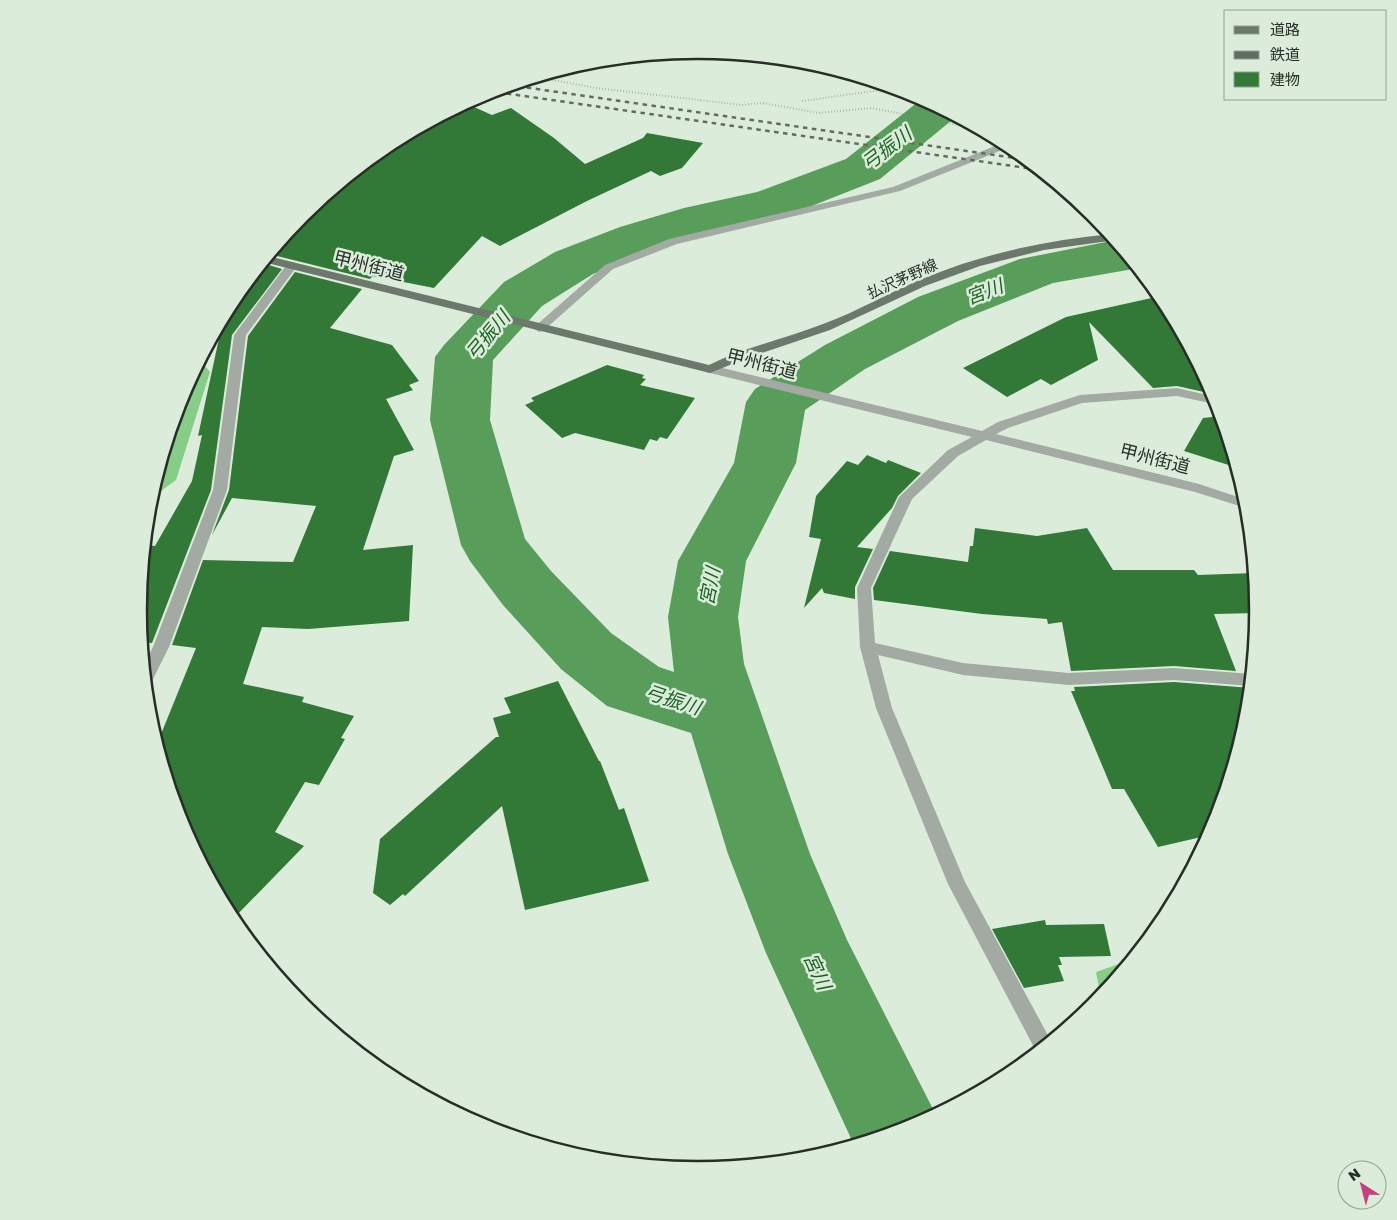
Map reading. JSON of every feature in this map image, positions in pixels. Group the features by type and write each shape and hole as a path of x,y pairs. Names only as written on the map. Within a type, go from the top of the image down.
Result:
{"main road":[{"name":"払沢茅野線","path":"710,369 732,358 841,322 931,280 980,262 1032,248 1105,238"},
{"name":"甲州街道","path":"272,261 710,369"}],"street":[{"path":"539,328 609,267 673,241 896,189 999,148"},
{"path":"150,668 161,647 220,490 240,335 292,265"},
{"name":"甲州街道","path":"710,369 1199,488 1239,502"},
{"path":"1041,1041 957,884 884,708 868,647 864,588 906,497 953,453 1003,425 1080,399 1177,392 1208,399"},
{"path":"868,647 963,669 1068,679 1174,674 1245,679"}],"path":[{"path":"550,80 597,88 742,105 763,103 819,114 872,108 957,124"},
{"path":"802,101 884,91"}],"green space":[{"path":"204,365 210,372 176,480 160,491 177,433 189,399"},
{"path":"1121,963 1099,988 1096,972"}],"building":[{"path":"474,107 492,115 511,108 554,138 585,164 643,138 647,133 703,143 682,168 660,176 651,171 587,201 500,246 482,236 434,288 373,276 370,279 276,256 309,220 363,173 423,133"},
{"path":"269,265 282,269 232,335 211,490 152,643 148,643 148,574 151,546 155,546 192,481 202,435 198,436 219,337 240,304"},
{"path":"295,272 362,289 330,328 392,345 419,381 409,385 413,390 386,399 414,450 394,456 363,550 413,545 409,621 308,629 262,627 243,684 304,697 302,702 354,716 341,738 345,739 319,785 305,782 275,832 304,846 238,913 221,886 189,821 166,753 161,733 196,648 172,645 203,560 293,562 316,506 232,498 212,535 229,490 248,336"},
{"path":"1153,298 1176,334 1205,392 1177,386 1153,388 1089,322 1098,360 1051,385 1041,379 1007,397 963,368 1066,317"},
{"path":"607,365 644,375 642,378 646,379 640,385 695,398 667,439 660,437 657,441 650,439 644,450 575,433 562,438 525,405 534,401 531,398"},
{"path":"1214,417 1231,466 1184,451 1203,418"},
{"path":"867,455 886,463 888,460 921,473 898,496 892,508 857,547 873,549 855,587 855,599 824,593 822,588 804,608 821,539 809,537 816,496 847,461 858,465"},
{"path":"975,528 1037,536 1087,528 1113,570 1194,570 1198,575 1249,573 1250,613 1214,614 1236,671 1174,666 1071,671 1062,622 1048,624 1047,619 982,614 874,600 873,588 890,551 968,562 970,546 973,546"},
{"path":"558,681 600,761 619,810 624,808 649,881 525,910 502,806 405,896 403,894 390,905 373,893 380,839 496,737 499,737 493,718 511,713 504,698"},
{"path":"1174,682 1244,687 1231,753 1201,837 1158,847 1124,789 1112,789 1071,691 1075,691 1074,687"},
{"path":"1045,920 1046,925 1104,924 1111,956 1059,957 1062,965 1058,965 1064,981 1024,988 992,929"}],"waterway":[{"name":"弓振川","path":"723,715 633,687 586,651 527,588 494,545 460,420 464,357 523,294 574,263 638,238 702,219 771,204 863,169 934,112"},
{"name":"宮川","path":"723,715 708,664 703,617 712,561 765,463 776,402 845,357 938,309 1039,270 1099,258 1120,256"},
{"name":"宮川","path":"723,715 769,854 809,953 893,1125"}],"railway":[{"path":"524,87 1013,158"},
{"path":"507,94 1027,168"}]}
